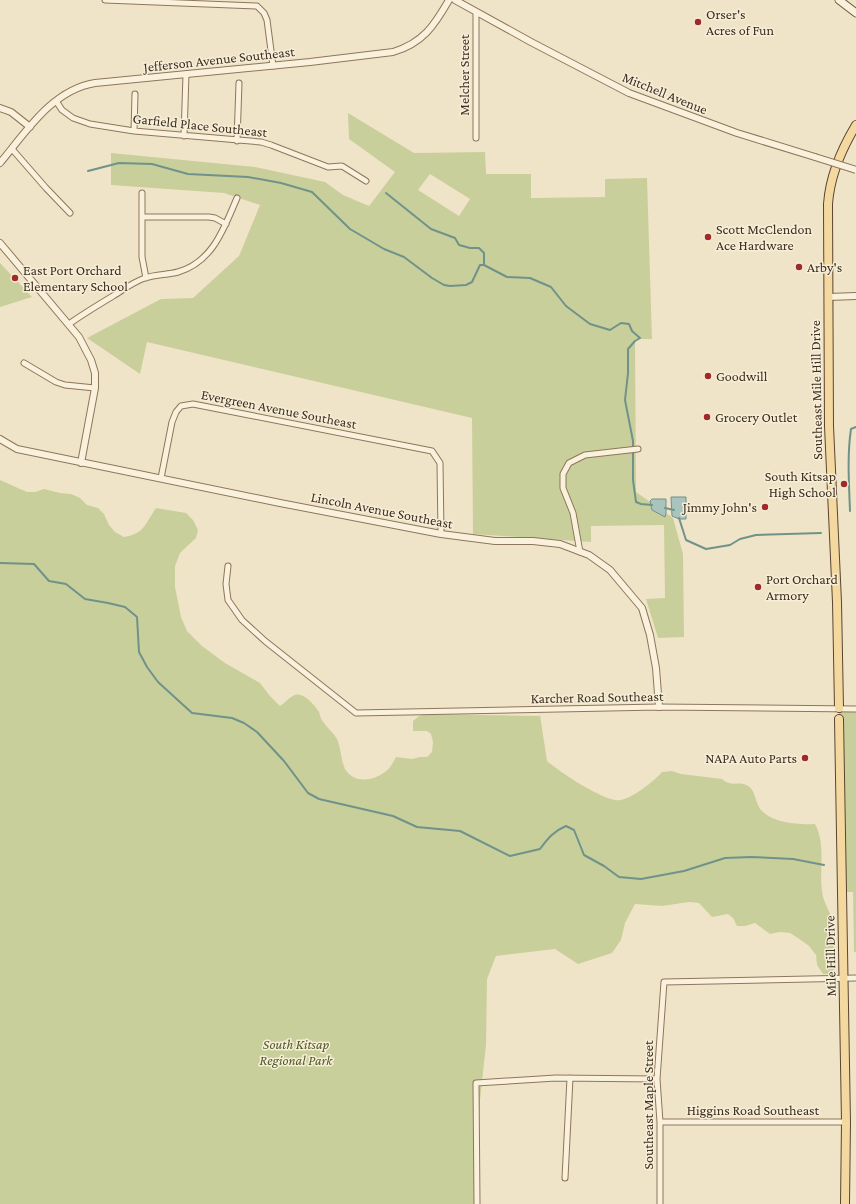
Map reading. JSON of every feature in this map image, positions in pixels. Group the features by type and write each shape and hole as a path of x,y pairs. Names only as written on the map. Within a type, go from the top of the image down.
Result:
{"main road":[{"path":"839,0 856,19"},
{"path":"845,6 856,13"},
{"name":"Southeast Mile Hill Drive","path":"839,708 837,602 830,447 828,297 829,193 833,172 847,140 856,125"},
{"name":"Mile Hill Drive","path":"839,708 846,1122 845,1204"}],"street":[{"path":"105,0 257,6 264,13 267,20 273,66"},
{"name":"Jefferson Avenue Southeast","path":"0,163 45,110 71,91 88,84 379,55 406,48 425,34 440,15 448,0"},
{"name":"Mitchell Avenue","path":"455,0 476,13 629,93 737,133 856,170"},
{"name":"Melcher Street","path":"476,13 476,138"},
{"path":"184,136 186,74"},
{"path":"237,141 239,83"},
{"path":"134,131 135,94"},
{"name":"Garfield Place Southeast","path":"56,101 62,110 73,118 90,124 134,131 261,142 328,167 342,166 366,182"},
{"path":"0,108 14,114 30,128"},
{"path":"12,149 70,213"},
{"path":"142,192 142,257 146,278"},
{"path":"69,324 91,308 133,284 146,278 179,271 200,260 210,252 218,241 237,198"},
{"path":"142,217 210,217 226,224"},
{"path":"0,243 69,324 82,341 91,360 95,373 95,388 81,463"},
{"path":"828,297 856,296"},
{"path":"24,363 56,382 65,385 95,388"},
{"name":"Evergreen Avenue Southeast","path":"161,478 172,422 176,412 181,406 193,404 432,451 440,463 441,534"},
{"name":"Lincoln Avenue Southeast","path":"0,439 17,449 280,503 441,534 495,541 534,541 560,544 589,555 610,570 642,608 650,634 656,668 660,708"},
{"path":"580,552 573,513 563,488 564,474 569,463 585,455 638,449"},
{"name":"Karcher Road Southeast","path":"228,566 226,584 228,600 242,620 356,714 660,708 856,709"},
{"path":"843,978 856,978"},
{"name":"Southeast Maple Street","path":"660,1204 660,1122 657,1079 664,982 843,978"},
{"path":"566,1178 570,1078"},
{"path":"477,1204 476,1083 570,1078 657,1079"},
{"name":"Higgins Road Southeast","path":"660,1122 846,1122"}],"green space":[{"path":"348,113 414,153 485,152 486,174 531,174 531,198 605,197 605,179 647,178 652,339 635,339 636,492 673,518 683,554 684,637 658,638 646,599 665,598 664,525 591,526 591,542 473,534 472,418 147,342 140,374 87,338 161,299 193,298 239,256 260,205 224,193 111,185 111,153 255,167 325,182 343,195 369,206 395,172 349,139","holes":["430,174 470,199 459,216 418,190"]},
{"path":"0,263 32,297 0,307"},
{"name":"South Kitsap Regional Park","path":"0,480 27,492 35,492 44,489 71,494 80,498 87,505 98,508 104,514 109,525 115,532 124,537 131,536 140,531 156,508 186,513 193,520 198,530 196,538 180,553 175,566 175,587 181,617 187,631 202,646 225,663 260,683 280,706 295,695 302,695 312,703 319,712 325,725 337,739 345,769 353,777 364,780 380,775 387,771 396,757 412,759 427,757 432,752 433,742 431,734 427,731 413,731 413,721 419,716 427,714 540,715 547,761 583,786 605,797 614,800 621,800 632,796 643,789 662,772 672,771 681,774 722,779 732,784 745,784 754,793 759,807 769,817 784,822 815,824 821,848 821,882 823,895 834,928 835,970 831,974 823,974 817,965 816,955 809,946 790,933 780,932 770,934 755,923 745,926 737,926 733,918 728,914 712,917 699,903 689,902 662,906 635,904 625,923 621,940 612,953 578,964 555,949 496,956 487,979 486,1045 480,1100 477,1162 477,1204 0,1204"},
{"path":"839,708 856,709 856,952 854,952 853,892 842,892"}],"water":[{"path":"671,497 686,497 686,519 679,519 672,516"},
{"path":"652,499 666,499 665,517 652,510 650,501"}],"waterway":[{"path":"88,171 119,163 152,164 188,174 248,177 281,183 312,192 350,229 384,249 404,257 444,285 466,285 472,282 480,265 484,265 507,277 530,278 551,287 566,306 590,324 610,330 621,323 629,324 632,331 640,338 628,349 628,373 625,400 633,441 633,480 636,502 652,505"},
{"path":"386,193 431,229 455,238 459,245 470,248 479,248 484,253 484,265"},
{"path":"850,511 849,449 851,429 856,427"},
{"path":"665,508 674,510"},
{"path":"679,518 686,540 706,549 730,545 740,539 756,535 821,533"},
{"path":"0,563 34,564 49,581 66,584 85,599 125,607 137,617 139,652 147,667 158,682 192,713 232,718 244,723 257,732 284,761 308,793 319,799 393,816 417,827 460,831 510,856 540,849 552,835 566,826 574,830 584,855 604,866 619,877 641,879 684,871 725,858 751,857 793,859 824,865"}],"place":[{"name":"Orser's Acres of Fun","path":"698,22"},
{"name":"Scott McClendon Ace Hardware","path":"708,237"},
{"name":"Arby's","path":"799,267"},
{"name":"East Port Orchard Elementary School","path":"15,278"},
{"name":"Goodwill","path":"708,376"},
{"name":"Grocery Outlet","path":"707,417"},
{"name":"South Kitsap High School","path":"844,484"},
{"name":"Jimmy John's","path":"765,507"},
{"name":"Port Orchard Armory","path":"758,587"},
{"name":"NAPA Auto Parts","path":"805,758"}]}
